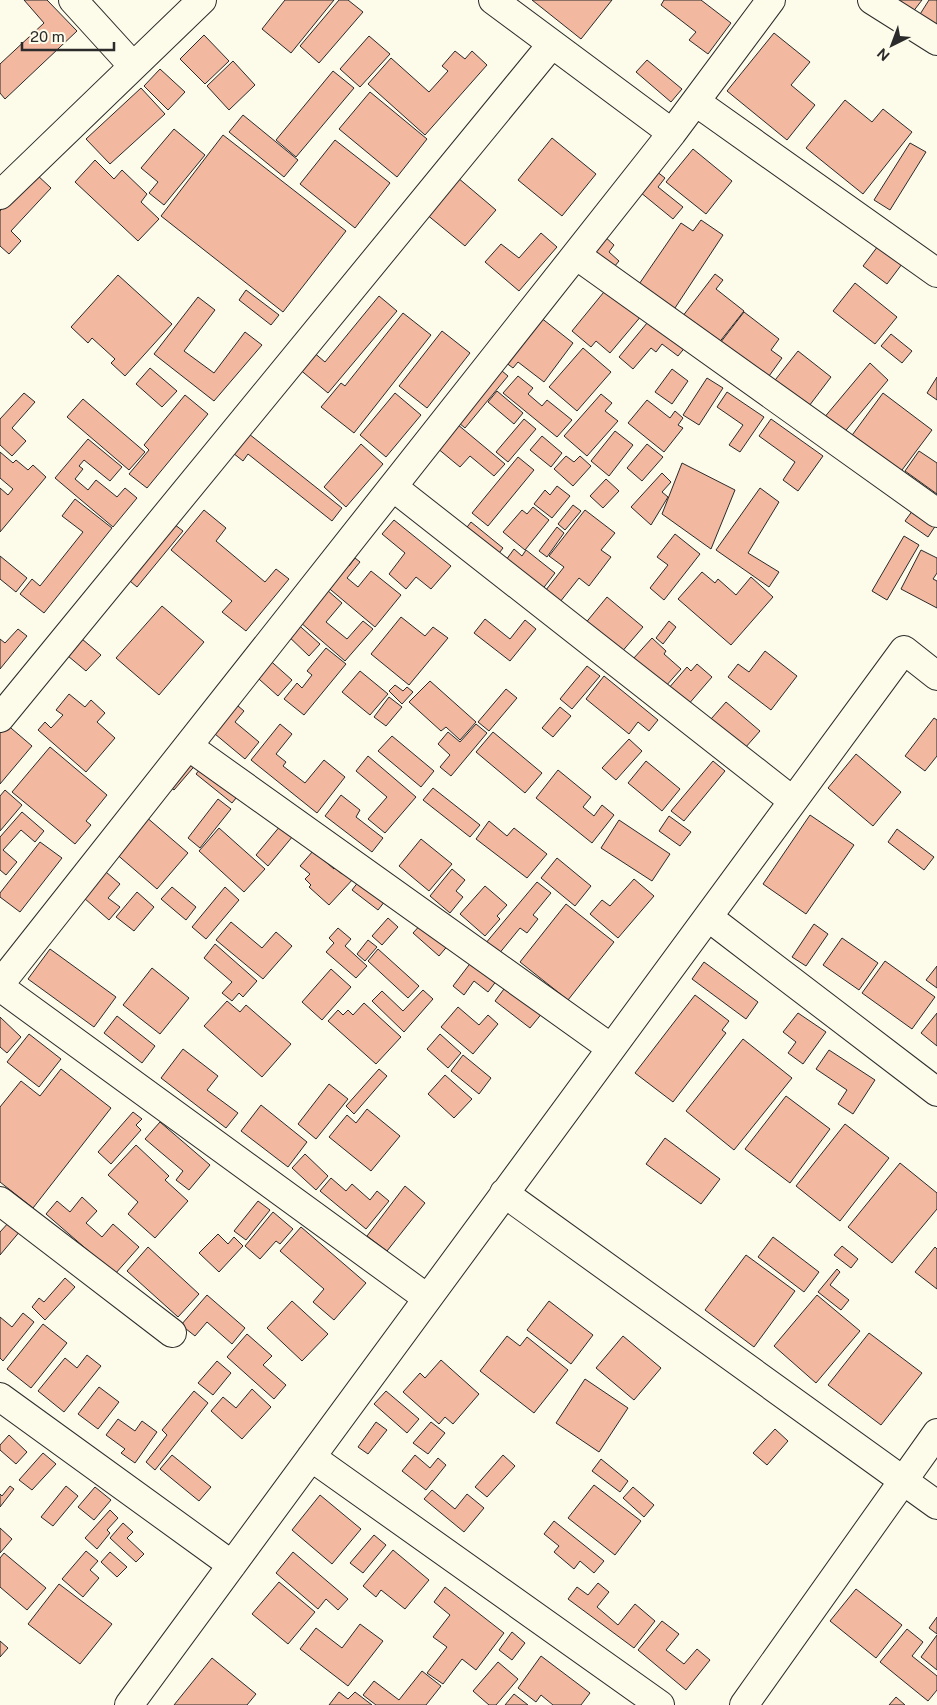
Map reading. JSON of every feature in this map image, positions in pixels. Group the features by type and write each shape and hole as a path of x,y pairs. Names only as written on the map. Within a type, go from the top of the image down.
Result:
{"street":[{"path":"73,0 133,66"},
{"path":"0,195 202,0"},
{"path":"493,0 672,134"},
{"path":"427,1298 0,985 672,134 770,0"},
{"path":"872,0 937,41"},
{"path":"0,718 552,44"},
{"path":"696,102 937,273"},
{"path":"576,255 937,512"},
{"path":"393,486 793,801"},
{"path":"128,1705 904,650 937,676"},
{"path":"188,746 611,1048"},
{"path":"708,917 937,1092"},
{"path":"504,1194 937,1505"},
{"path":"0,1201 172,1333"},
{"path":"0,1397 232,1565"},
{"path":"744,1705 937,1433"},
{"path":"311,1457 660,1705"}],"building":[{"path":"24,0 47,0 77,31 5,99 0,93 0,64 44,23"},
{"path":"285,0 334,0 291,53 262,29"},
{"path":"339,0 348,0 363,12 319,63 300,46"},
{"path":"532,0 612,0 581,39"},
{"path":"664,0 701,0 731,23 708,54 689,40 696,32 661,5"},
{"path":"887,0 922,0 909,17"},
{"path":"929,0 937,0 937,31 917,19"},
{"path":"774,33 810,62 791,85 815,105 787,140 727,91"},
{"path":"204,35 229,61 205,84 180,59"},
{"path":"369,36 390,54 360,87 340,69"},
{"path":"455,51 465,59 472,51 487,65 425,135 368,84 391,58 429,92 448,71 442,66"},
{"path":"647,60 682,89 671,102 636,72"},
{"path":"233,61 255,85 229,110 207,86"},
{"path":"160,69 185,92 168,110 144,86"},
{"path":"333,71 354,88 296,157 276,140"},
{"path":"141,88 165,114 110,164 86,139"},
{"path":"370,92 427,139 397,177 339,129"},
{"path":"845,100 872,122 883,109 912,132 863,194 806,148"},
{"path":"243,115 298,160 284,177 229,132"},
{"path":"174,129 205,155 164,205 149,193 158,182 141,168"},
{"path":"223,135 346,231 283,312 161,216"},
{"path":"552,138 596,174 562,216 518,180"},
{"path":"335,140 390,183 355,228 300,184"},
{"path":"910,143 926,152 890,210 874,200"},
{"path":"693,149 732,181 706,214 666,182"},
{"path":"95,160 114,179 122,170 147,194 141,202 159,219 138,241 75,182"},
{"path":"656,171 665,178 658,187 683,207 673,219 640,192"},
{"path":"451,172 496,210 465,246 420,209"},
{"path":"36,174 51,188 11,231 21,241 9,254 0,246 0,211"},
{"path":"701,220 723,235 671,314 635,290 681,223 693,231"},
{"path":"541,233 557,247 519,291 485,262 501,244 519,258"},
{"path":"603,235 614,245 609,252 619,261 609,273 587,255"},
{"path":"884,238 908,256 887,284 863,266"},
{"path":"715,274 723,280 716,289 744,311 714,349 679,321"},
{"path":"118,275 172,324 125,376 111,363 115,359 92,338 88,343 71,327"},
{"path":"855,283 897,317 875,344 833,311"},
{"path":"608,287 642,315 610,353 596,341 591,347 572,331"},
{"path":"246,290 279,315 271,325 239,300"},
{"path":"379,296 397,311 328,393 298,368 312,351 325,362"},
{"path":"198,297 215,310 184,351 214,373 245,332 262,345 214,401 154,354"},
{"path":"744,312 779,339 771,350 782,358 764,383 717,347"},
{"path":"403,313 431,335 354,433 321,407 341,383 345,386"},
{"path":"540,317 573,343 544,382 518,362 513,368 505,362"},
{"path":"652,317 687,345 678,356 662,344 656,352 651,348 633,369 619,357"},
{"path":"442,331 470,353 427,408 399,386"},
{"path":"891,334 912,351 902,363 881,346"},
{"path":"583,348 611,372 577,411 549,387"},
{"path":"798,351 831,377 806,410 772,384"},
{"path":"870,363 888,380 842,435 823,419"},
{"path":"496,366 508,376 465,428 453,418"},
{"path":"150,368 177,391 162,407 136,384"},
{"path":"672,369 688,381 672,404 655,392"},
{"path":"518,376 533,388 528,394 542,406 547,400 572,420 557,437 503,393"},
{"path":"937,377 937,400 927,393"},
{"path":"707,378 723,388 699,425 683,415"},
{"path":"497,391 523,413 514,424 488,402"},
{"path":"727,392 764,417 740,452 729,445 743,425 717,407"},
{"path":"24,393 35,402 12,428 26,441 12,456 0,445 0,419"},
{"path":"395,393 421,415 386,457 360,435"},
{"path":"883,393 932,430 899,474 850,438"},
{"path":"601,394 612,403 605,411 618,421 587,456 564,436"},
{"path":"185,395 208,414 147,488 129,474 149,450 144,445"},
{"path":"83,399 145,452 129,470 67,417"},
{"path":"647,400 670,418 675,411 683,418 678,425 683,428 664,452 628,423"},
{"path":"451,419 505,464 494,476 470,456 460,467 431,443"},
{"path":"524,419 536,429 508,462 496,452"},
{"path":"771,419 823,456 798,491 783,480 795,462 759,436"},
{"path":"244,430 342,508 332,521 248,454 243,461 228,449"},
{"path":"615,431 633,445 609,476 591,461"},
{"path":"542,436 562,453 551,467 530,450"},
{"path":"88,439 122,467 110,481 84,460 79,466 83,469 75,479 88,490 96,480 117,497 125,488 137,498 113,527 55,478"},
{"path":"361,444 383,464 346,507 324,487"},
{"path":"647,444 663,457 642,481 627,468"},
{"path":"919,451 937,463 937,494 905,471"},
{"path":"0,452 13,463 16,460 28,470 33,465 46,477 0,532 0,488 8,495 13,489 0,478"},
{"path":"566,456 574,462 580,456 591,466 573,486 554,469"},
{"path":"518,457 534,470 488,526 472,513"},
{"path":"682,463 735,490 711,549 662,514"},
{"path":"662,473 671,482 662,492 668,497 651,525 631,507"},
{"path":"606,479 619,491 603,508 590,496"},
{"path":"557,486 570,496 552,518 534,504 545,490 550,495"},
{"path":"760,488 779,502 748,553 779,572 769,587 716,550"},
{"path":"75,499 112,528 44,613 20,594 32,579 40,586 83,532 62,516"},
{"path":"573,505 581,511 565,530 558,524"},
{"path":"533,507 549,520 525,550 503,532 522,510 527,514"},
{"path":"204,510 226,528 216,541 265,582 276,569 289,579 246,631 222,612 232,601 171,550"},
{"path":"585,510 615,533 601,550 611,557 589,586 579,578 556,607 542,595 564,567 549,556"},
{"path":"913,510 936,525 928,537 905,521"},
{"path":"394,520 451,566 431,589 416,577 406,589 389,574 405,553 382,534"},
{"path":"170,521 183,531 137,587 124,576"},
{"path":"471,522 503,548 493,561 461,535"},
{"path":"557,527 564,533 547,557 539,551"},
{"path":"675,534 700,554 664,600 650,588 668,565 657,557"},
{"path":"904,536 919,545 887,600 872,591"},
{"path":"514,549 522,556 526,550 555,573 538,595 501,567"},
{"path":"921,550 937,558 937,573 933,579 937,581 937,608 901,589"},
{"path":"0,556 27,578 16,592 0,579"},
{"path":"355,558 360,562 347,578 358,587 371,571 401,595 375,627 325,585 344,561 349,566"},
{"path":"702,572 715,583 718,579 736,595 751,577 773,597 731,645 678,599"},
{"path":"327,590 342,603 326,622 347,639 363,621 373,629 345,661 300,622"},
{"path":"607,597 643,627 620,654 584,625"},
{"path":"162,606 204,642 159,695 116,658"},
{"path":"401,617 425,636 433,627 448,638 409,685 371,654"},
{"path":"485,619 510,639 525,620 536,629 510,661 474,633"},
{"path":"294,621 320,644 309,656 284,632"},
{"path":"669,621 676,627 663,644 656,638"},
{"path":"18,629 27,636 0,669 0,639 5,643"},
{"path":"652,638 666,651 664,654 681,669 665,687 633,659"},
{"path":"82,639 101,655 86,671 68,656"},
{"path":"326,648 346,664 304,715 284,699 297,683 302,688 312,675 307,671"},
{"path":"765,651 797,676 771,710 728,677 738,664 749,672"},
{"path":"265,656 292,680 278,696 251,672"},
{"path":"697,664 712,677 687,706 668,689 687,667 691,671"},
{"path":"587,666 600,676 572,709 560,699"},
{"path":"360,671 388,694 370,715 342,692"},
{"path":"604,676 658,720 649,731 638,722 629,734 586,699"},
{"path":"430,681 476,722 460,740 446,727 441,731 409,702"},
{"path":"395,685 403,691 407,687 413,692 402,704 389,691"},
{"path":"506,689 517,698 489,731 478,722"},
{"path":"69,694 85,707 91,700 105,713 97,722 115,738 86,772 38,730 45,722 51,728 63,715 56,710"},
{"path":"389,697 402,707 386,726 374,717"},
{"path":"232,701 244,711 235,722 259,742 245,759 209,729"},
{"path":"726,702 760,731 745,748 711,719"},
{"path":"560,707 571,716 553,737 542,728"},
{"path":"934,718 937,720 937,756 925,771 905,756"},
{"path":"5,723 32,746 0,784 0,729"},
{"path":"280,724 292,734 276,754 286,762 283,766 305,783 324,760 345,777 317,813 251,760"},
{"path":"476,724 487,733 451,776 440,767 450,755 438,744 448,732 460,742"},
{"path":"493,732 542,773 525,793 476,752"},
{"path":"392,736 434,771 421,787 378,751"},
{"path":"629,739 642,751 616,780 602,768"},
{"path":"50,747 107,795 86,821 91,825 75,844 12,792"},
{"path":"187,753 198,762 174,790 164,782"},
{"path":"856,754 901,792 873,826 828,788"},
{"path":"368,756 416,797 385,833 368,819 387,797 356,771"},
{"path":"646,761 680,789 662,811 628,783"},
{"path":"713,761 725,771 684,821 671,811"},
{"path":"205,763 241,792 232,803 196,774"},
{"path":"558,770 591,797 583,807 594,816 602,805 614,815 592,843 536,798"},
{"path":"433,788 480,825 470,837 423,800"},
{"path":"5,790 22,805 0,831 0,796"},
{"path":"341,795 360,810 356,817 383,838 372,852 325,816"},
{"path":"218,799 231,809 200,848 188,838"},
{"path":"22,812 44,831 35,842 21,830 3,850 17,862 6,875 0,870 0,837"},
{"path":"810,815 854,845 806,914 763,884"},
{"path":"145,816 188,853 157,889 114,852"},
{"path":"669,816 691,832 680,846 659,831"},
{"path":"619,820 670,854 652,881 601,848"},
{"path":"489,821 507,836 514,828 547,854 527,878 476,839"},
{"path":"281,825 293,836 268,866 256,855"},
{"path":"219,828 265,869 244,892 199,851"},
{"path":"897,829 934,857 924,870 888,842"},
{"path":"421,839 452,864 429,891 399,866"},
{"path":"40,842 62,858 20,912 0,897 0,893"},
{"path":"313,851 334,869 342,874 345,870 354,878 329,905 309,887 311,885 305,879 310,874 300,866"},
{"path":"557,858 591,886 575,906 541,878"},
{"path":"452,869 465,880 456,891 463,897 450,913 430,896"},
{"path":"106,872 120,884 108,898 120,907 109,920 84,898"},
{"path":"634,879 654,896 618,938 590,914 602,900 610,906"},
{"path":"359,881 385,901 378,910 352,890"},
{"path":"537,882 551,893 533,915 538,919 527,933 520,928 498,955 485,944"},
{"path":"485,886 507,905 497,916 500,919 485,936 460,914"},
{"path":"172,887 196,907 186,920 161,899"},
{"path":"225,887 239,900 206,939 192,927"},
{"path":"137,892 154,907 134,931 116,917"},
{"path":"566,904 614,942 568,1000 520,962"},
{"path":"388,918 398,927 382,945 372,936"},
{"path":"424,921 450,943 439,956 413,933"},
{"path":"231,922 262,948 276,932 292,946 263,979 216,940"},
{"path":"814,924 828,934 806,966 792,957"},
{"path":"338,928 351,939 345,946 367,966 356,978 326,952 334,943 329,938"},
{"path":"842,938 878,963 859,990 823,965"},
{"path":"368,940 377,947 365,961 357,954"},
{"path":"215,944 257,981 243,997 239,993 232,1001 222,993 232,982 204,958"},
{"path":"50,949 116,997 94,1027 28,979"},
{"path":"378,949 419,986 408,998 368,961"},
{"path":"472,961 497,980 488,992 474,981 464,995 453,986"},
{"path":"885,961 935,997 912,1029 862,993"},
{"path":"704,962 758,1002 746,1019 692,979"},
{"path":"937,966 937,988 926,980"},
{"path":"152,968 189,998 160,1034 123,1005"},
{"path":"331,969 351,987 322,1020 302,1002"},
{"path":"507,985 543,1012 530,1028 495,1001"},
{"path":"423,990 433,999 404,1032 372,1001 382,991 403,1011"},
{"path":"695,995 729,1021 722,1030 726,1033 673,1102 635,1073"},
{"path":"227,1001 240,1012 246,1005 291,1044 262,1077 204,1026"},
{"path":"364,1003 401,1037 376,1064 328,1021 338,1010 343,1015 348,1010 353,1015"},
{"path":"458,1007 479,1025 488,1015 498,1024 473,1054 441,1027"},
{"path":"798,1013 826,1032 803,1064 788,1053 796,1042 783,1032"},
{"path":"937,1013 937,1046 921,1033"},
{"path":"117,1016 155,1046 142,1063 104,1033"},
{"path":"0,1017 21,1037 7,1053 0,1047"},
{"path":"29,1034 61,1059 39,1087 7,1062"},
{"path":"440,1034 461,1053 448,1068 427,1049"},
{"path":"743,1039 792,1078 734,1150 686,1111"},
{"path":"183,1049 218,1076 207,1090 238,1113 226,1128 161,1078"},
{"path":"829,1050 875,1080 853,1114 838,1104 847,1090 816,1069"},
{"path":"463,1055 491,1078 479,1094 451,1071"},
{"path":"61,1069 111,1108 33,1208 0,1182 0,1107 21,1081 40,1096"},
{"path":"379,1069 387,1076 354,1114 346,1106"},
{"path":"445,1075 472,1099 454,1118 428,1094"},
{"path":"329,1084 348,1099 316,1139 298,1124"},
{"path":"786,1096 830,1129 790,1183 745,1149"},
{"path":"261,1105 307,1142 288,1167 241,1131"},
{"path":"367,1109 400,1136 371,1171 329,1137 347,1115 356,1123"},
{"path":"133,1112 142,1119 136,1125 141,1130 111,1164 98,1152"},
{"path":"160,1122 210,1165 189,1190 176,1180 183,1171 145,1139"},
{"path":"845,1124 889,1158 840,1221 796,1186"},
{"path":"665,1138 720,1179 701,1204 646,1164"},
{"path":"136,1145 169,1176 165,1180 188,1201 155,1238 128,1214 138,1202 108,1175"},
{"path":"305,1154 328,1176 316,1190 292,1168"},
{"path":"900,1163 937,1193 937,1209 892,1263 848,1227"},
{"path":"331,1178 346,1191 352,1184 370,1200 377,1191 389,1201 366,1229 320,1191"},
{"path":"405,1186 425,1203 387,1251 367,1236"},
{"path":"82,1197 97,1211 86,1223 102,1237 113,1224 139,1247 115,1274 46,1214 57,1201 70,1212"},
{"path":"258,1201 270,1210 246,1240 234,1231"},
{"path":"273,1212 293,1229 280,1244 276,1241 260,1259 245,1246"},
{"path":"10,1221 21,1230 0,1255 0,1232"},
{"path":"301,1227 366,1283 334,1320 313,1302 324,1289 280,1251"},
{"path":"218,1234 228,1244 234,1237 243,1246 219,1272 199,1253"},
{"path":"773,1237 819,1272 804,1292 758,1257"},
{"path":"842,1246 858,1259 851,1268 834,1255"},
{"path":"148,1247 199,1294 178,1317 127,1271"},
{"path":"935,1247 937,1249 937,1289 915,1272"},
{"path":"746,1255 795,1291 754,1347 705,1310"},
{"path":"837,1269 840,1272 830,1285 849,1300 841,1310 818,1292"},
{"path":"65,1278 75,1287 45,1320 32,1307 39,1298 44,1302"},
{"path":"207,1295 245,1328 232,1344 207,1322 195,1336 181,1325"},
{"path":"817,1295 860,1331 816,1383 774,1346"},
{"path":"292,1301 328,1334 302,1361 267,1328"},
{"path":"549,1301 593,1335 571,1364 527,1330"},
{"path":"23,1313 34,1322 3,1361 0,1358 0,1317 12,1327"},
{"path":"43,1324 67,1343 31,1388 7,1369"},
{"path":"869,1333 922,1373 881,1425 828,1385"},
{"path":"247,1334 272,1356 263,1365 286,1385 274,1399 227,1357"},
{"path":"507,1336 520,1346 527,1337 568,1370 534,1413 480,1371"},
{"path":"623,1336 661,1368 634,1400 596,1368"},
{"path":"87,1355 101,1366 64,1412 38,1391 65,1358 77,1368"},
{"path":"441,1360 479,1394 453,1424 445,1417 439,1424 403,1392 420,1373 425,1378"},
{"path":"217,1361 231,1373 213,1395 198,1383"},
{"path":"585,1379 628,1408 599,1452 556,1423"},
{"path":"99,1387 119,1402 98,1429 78,1414"},
{"path":"252,1389 271,1407 242,1439 211,1411 223,1397 236,1408"},
{"path":"194,1391 208,1403 155,1470 146,1462 167,1435 162,1430"},
{"path":"386,1391 419,1419 407,1433 374,1404"},
{"path":"118,1419 135,1431 142,1421 157,1432 135,1463 121,1453 125,1449 106,1435"},
{"path":"376,1422 387,1430 368,1454 358,1447"},
{"path":"431,1422 445,1433 428,1454 413,1443"},
{"path":"775,1429 788,1441 767,1465 753,1453"},
{"path":"9,1435 27,1452 16,1464 0,1450 0,1445"},
{"path":"43,1453 56,1464 32,1490 19,1480"},
{"path":"172,1455 211,1487 199,1501 160,1469"},
{"path":"415,1455 430,1468 438,1458 446,1465 426,1490 402,1471"},
{"path":"503,1455 515,1466 487,1497 475,1487"},
{"path":"601,1459 628,1481 620,1492 592,1471"},
{"path":"594,1485 641,1521 615,1555 568,1518"},
{"path":"10,1486 14,1489 0,1507 0,1494 2,1496"},
{"path":"66,1486 78,1496 53,1526 41,1517"},
{"path":"95,1487 111,1500 94,1520 78,1507"},
{"path":"633,1487 654,1505 644,1517 623,1498"},
{"path":"432,1490 455,1509 467,1494 484,1508 464,1532 424,1499"},
{"path":"320,1495 361,1529 332,1564 292,1530"},
{"path":"110,1510 118,1518 107,1530 110,1533 97,1549 85,1538"},
{"path":"554,1521 604,1561 594,1573 580,1561 574,1569 554,1552 559,1546 544,1534"},
{"path":"123,1523 133,1532 127,1538 144,1554 136,1562 110,1538"},
{"path":"0,1528 12,1539 0,1553"},
{"path":"374,1535 386,1545 363,1573 350,1563"},
{"path":"393,1550 429,1580 405,1609 381,1590 376,1597 363,1586"},
{"path":"86,1551 98,1561 90,1570 99,1578 83,1597 62,1579"},
{"path":"110,1552 127,1567 117,1577 101,1562"},
{"path":"293,1552 348,1599 338,1610 326,1599 318,1609 276,1573"},
{"path":"4,1553 46,1588 27,1610 0,1587 0,1558"},
{"path":"279,1582 315,1612 288,1644 252,1614"},
{"path":"598,1583 609,1592 597,1607 618,1625 635,1604 655,1621 634,1648 568,1599 577,1587 588,1595"},
{"path":"59,1584 112,1624 80,1664 28,1624"},
{"path":"445,1587 504,1633 476,1670 462,1659 443,1684 427,1673 447,1647 433,1637 450,1615 434,1602"},
{"path":"856,1589 902,1625 876,1658 830,1621"},
{"path":"937,1617 937,1634 929,1628"},
{"path":"662,1621 679,1634 666,1650 684,1664 697,1649 710,1660 686,1690 638,1650"},
{"path":"360,1624 383,1641 348,1686 300,1649 316,1628 342,1648"},
{"path":"907,1629 923,1642 912,1656 937,1676 937,1690 928,1701 880,1662"},
{"path":"512,1632 525,1643 512,1660 499,1650"},
{"path":"937,1635 937,1670 921,1657"},
{"path":"0,1641 8,1648 0,1657"},
{"path":"541,1656 590,1693 581,1705 553,1705 541,1695 536,1702 518,1688"},
{"path":"212,1658 256,1694 247,1705 174,1705"},
{"path":"498,1662 518,1679 496,1705 489,1705 473,1691"},
{"path":"422,1671 441,1686 426,1705 376,1705 363,1695 374,1681 399,1700"},
{"path":"339,1692 348,1699 355,1692 372,1705 329,1705"},
{"path":"514,1694 528,1705 505,1705"},
{"path":"896,1697 905,1705 889,1705"}]}
